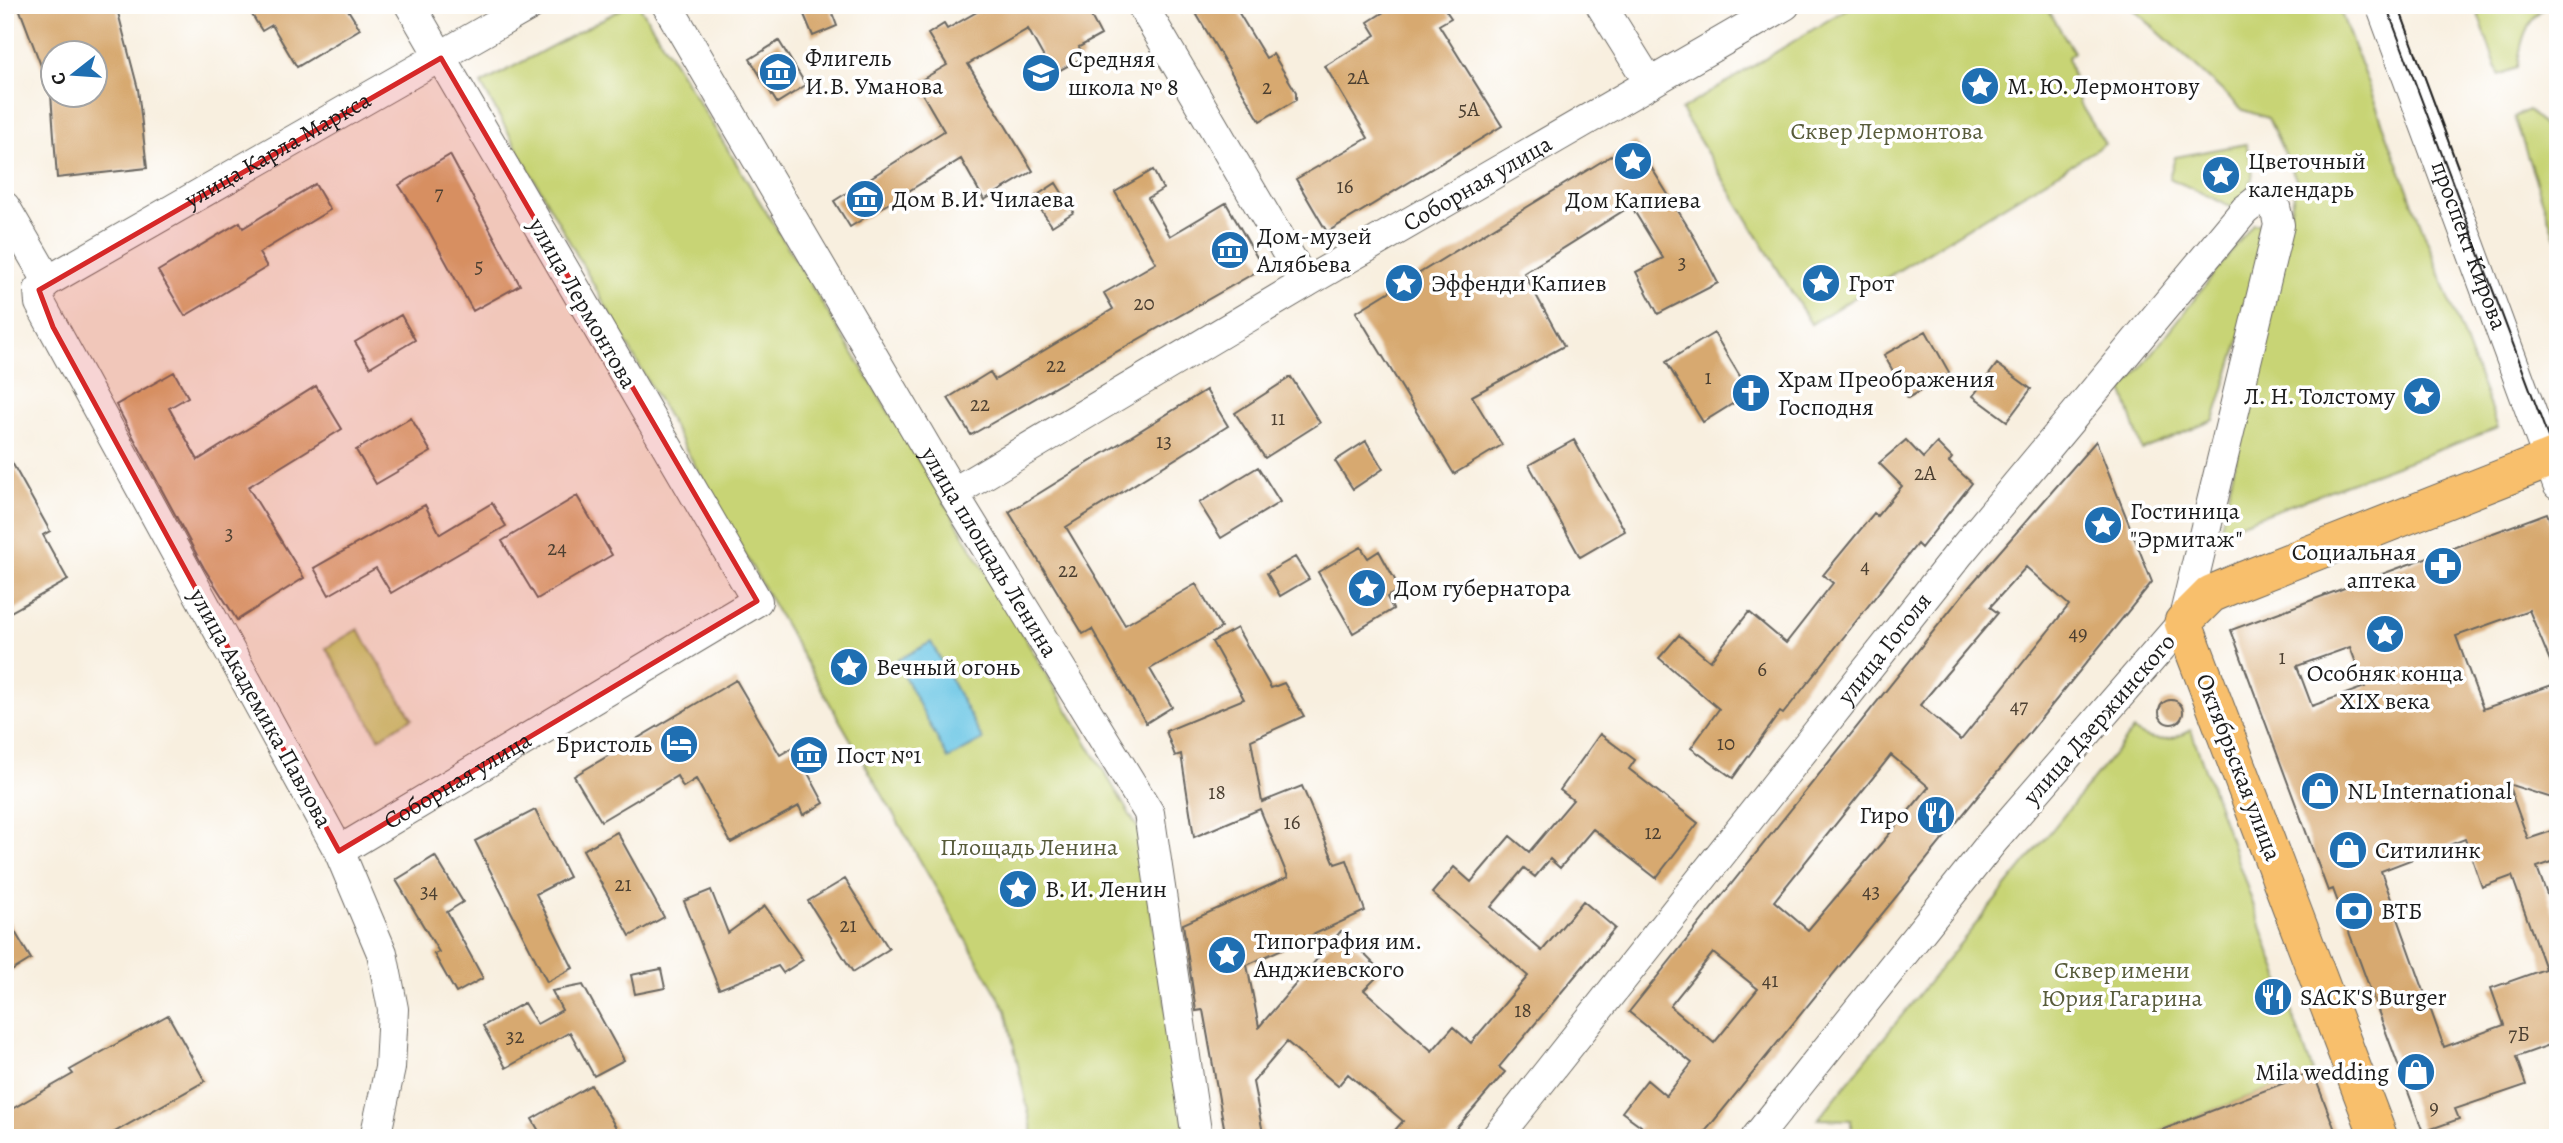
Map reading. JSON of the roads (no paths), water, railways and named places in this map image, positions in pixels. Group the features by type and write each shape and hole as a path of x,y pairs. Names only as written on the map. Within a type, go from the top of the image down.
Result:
{"main road":[{"name":"улица Дзержинского","path":"2183,622 2211,594 2220,590 2554,467"},
{"name":"Октябрьская улица","path":"2183,622 2379,1138"}],"street":[{"name":"улица Лермонтова","path":"410,5 757,601"},
{"name":"улица Карла Маркса","path":"44,292 530,5"},
{"name":"улица площадь Ленина","path":"667,5 953,493 1149,813 1197,1138"},
{"path":"1142,5 1305,283"},
{"path":"1601,5 1649,82"},
{"name":"Соборная улица","path":"953,493 1305,283 1785,5"},
{"name":"проспект Кирова","path":"2381,5 2554,467"},
{"name":"улица Гоголя","path":"1496,1138 1958,555 2245,210 2252,203 2265,199 2275,206 2279,225 2183,622"},
{"name":"улица Академика Павлова","path":"5,207 44,292 339,851 382,953 393,1009 390,1068 375,1138"},
{"name":"Соборная улица","path":"339,851 757,601"},
{"name":"улица Дзержинского","path":"1756,1138 1994,840 2183,622"}],"water":[{"path":"2558,40 2558,93 2550,66"},
{"path":"931,642 983,740 948,759 896,661"}],"tram line":[{"path":"2386,5 2558,464"},
{"path":"2398,5 2458,167"}],"place":[{"name":"Флигель И.В. Уманова","path":"778,72"},
{"name":"Средняя школа № 8","path":"1041,73"},
{"name":"М. Ю. Лермонтову","path":"1980,86"},
{"name":"Дом Капиева","path":"1633,161"},
{"name":"Цветочный календарь","path":"2221,175"},
{"name":"Дом В.И. Чилаева","path":"865,199"},
{"name":"Дом-музей Алябьева","path":"1230,250"},
{"name":"Эффенди Капиев","path":"1404,283"},
{"name":"Грот","path":"1821,283"},
{"name":"Храм Преображения Господня","path":"1751,393"},
{"name":"Л. Н. Толстому","path":"2422,396"},
{"name":"Гостиница \"Эрмитаж\"","path":"2103,525"},
{"name":"Социальная аптека","path":"2443,566"},
{"name":"Дом губернатора","path":"1367,588"},
{"name":"Особняк конца XIX века","path":"2385,634"},
{"name":"Вечный огонь","path":"849,667"},
{"name":"Бристоль","path":"679,744"},
{"name":"Пост №1","path":"809,755"},
{"name":"NL International","path":"2320,791"},
{"name":"Гиро","path":"1936,815"},
{"name":"Ситилинк","path":"2348,850"},
{"name":"В. И. Ленин","path":"1018,889"},
{"name":"ВТБ","path":"2354,911"},
{"name":"Типография им. Анджиевского","path":"1227,955"},
{"name":"SACK'S Burger","path":"2273,997"},
{"name":"Mila wedding","path":"2416,1072"}],"park label":[{"name":"Сквер Лермонтова","path":"1887,131"},
{"name":"Площадь Ленина","path":"1029,847"},
{"name":"Сквер имени Юрия Гагарина","path":"2122,984"}]}
